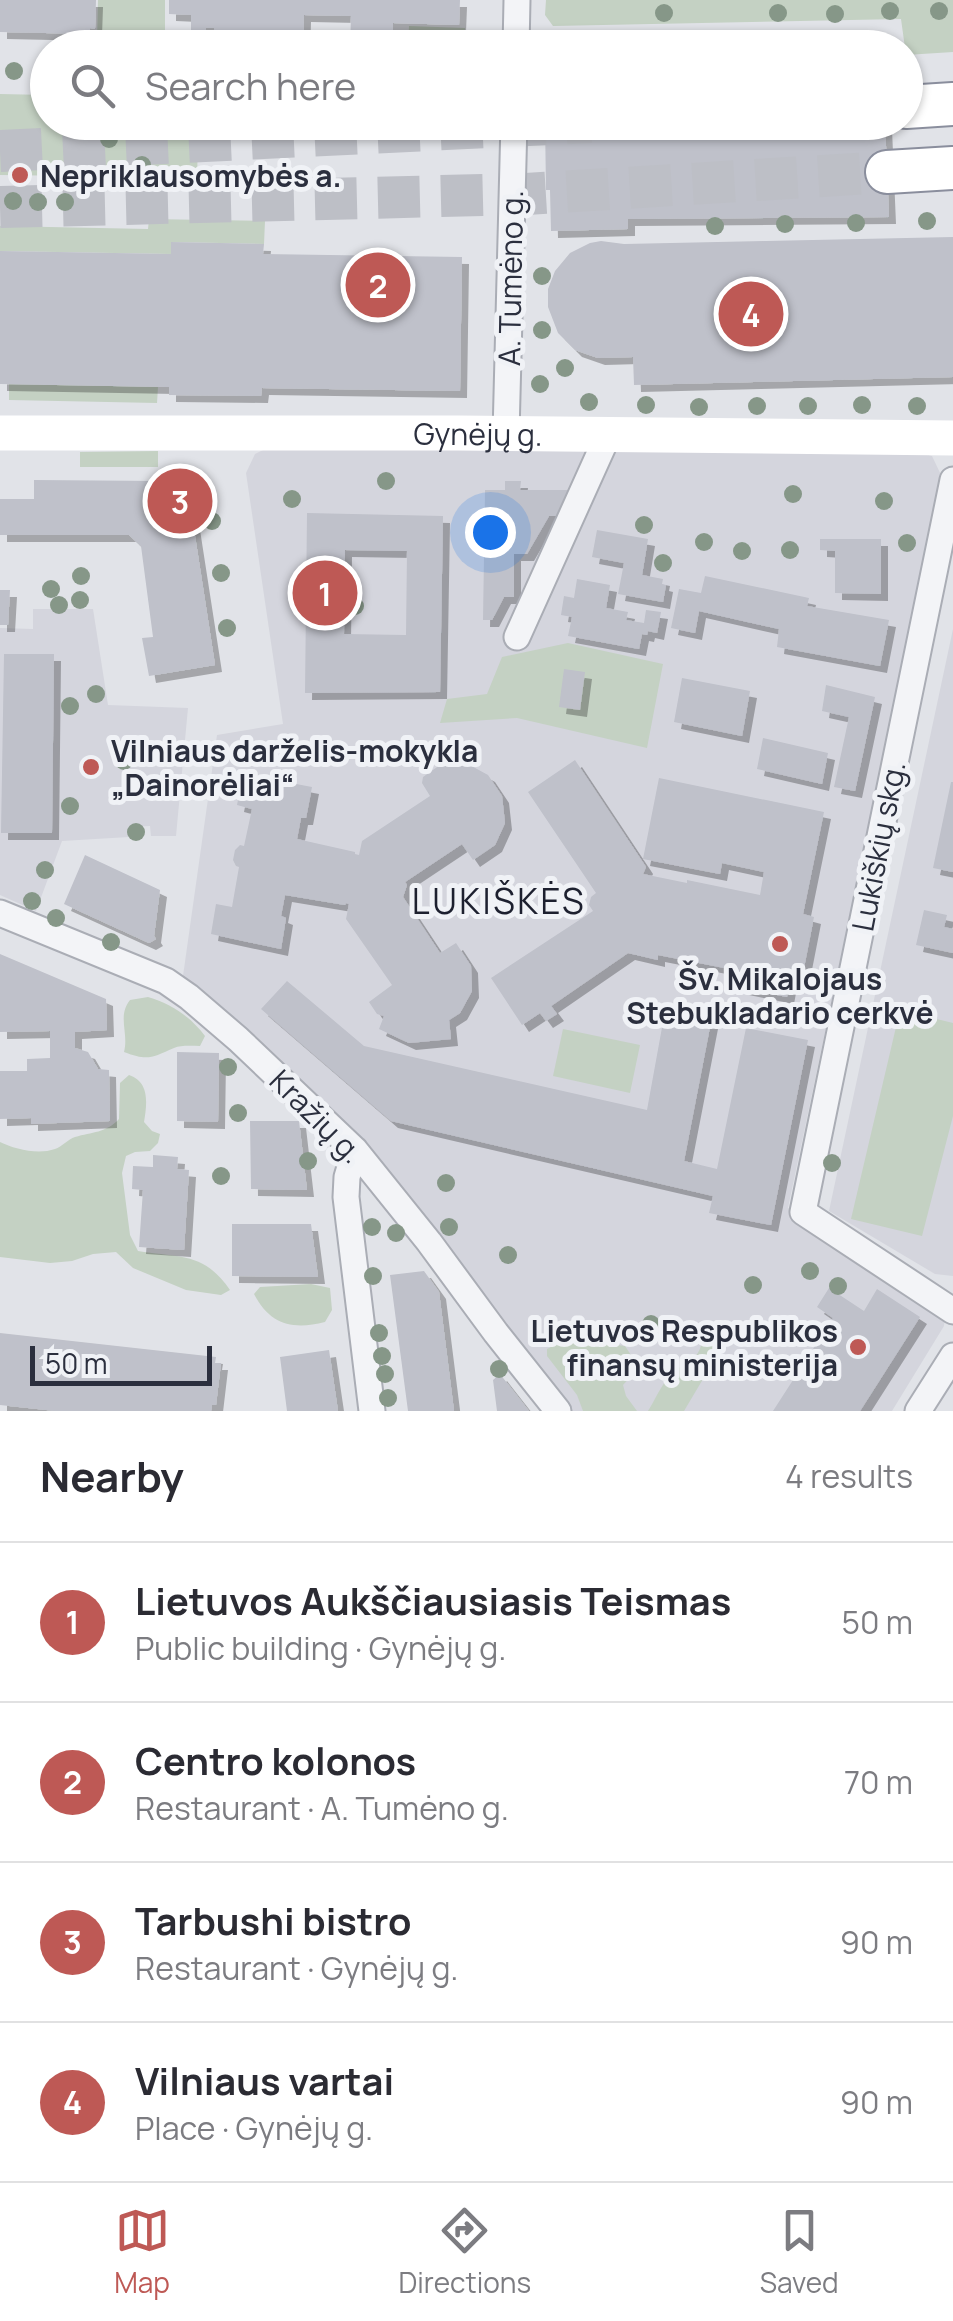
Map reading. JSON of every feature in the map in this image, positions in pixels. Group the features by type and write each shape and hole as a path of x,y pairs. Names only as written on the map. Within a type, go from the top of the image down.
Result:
{"highway":[{"path":"923,106 953,104"},
{"path":"887,172 953,168"}],"main road":[{"name":"Gynėjų g.","path":"0,433 953,438"}],"street":[{"path":"517,30 518,0"},
{"name":"A. Tumėno g.","path":"506,434 514,140"},
{"path":"517,637 608,435"},
{"name":"Lukiškių skg.","path":"953,480 803,1212 953,1311"},
{"name":"Kražių g.","path":"0,913 166,981 238,1039 355,1150 558,1411"},
{"path":"355,1150 346,1197 372,1411"},
{"path":"918,1411 953,1356"}],"shaded area":[{"path":"273,445 911,450 932,456 942,477 788,1208 939,1306 945,1314 944,1326 892,1411 570,1411 411,1203 182,983 217,735 283,724 246,473 255,454"},
{"name":"Vilniaus darželis-mokykla „Dainorėliai“","path":"33,609 93,609 108,705 188,708 176,836 151,836 150,826 129,827 129,837 62,841 36,911 0,895 0,628 33,629"},
{"path":"953,629 953,1276 935,1274 829,1211"}],"green space":[{"path":"98,0 165,0 165,30 97,30"},
{"path":"546,0 953,0 953,52 923,54 923,30 903,30 901,19 553,26 545,15"},
{"path":"409,26 465,28 465,30 409,30"},
{"path":"0,94 30,95 30,140 79,140 78,176 0,175"},
{"path":"105,140 198,140 197,190 104,188"},
{"path":"149,219 265,221 264,244 172,242 171,254 0,251 0,226 148,229"},
{"path":"9,384 158,387 157,403 9,400"},
{"path":"158,451 158,467 80,467 80,452"},
{"path":"568,643 663,664 647,748 517,718 440,723 447,699 487,694 502,657"},
{"path":"148,997 193,1022 205,1036 200,1046 177,1047 149,1057 124,1052 126,1006 130,1000"},
{"path":"900,1010 953,1023 953,1116 922,1236 851,1219"},
{"path":"563,1029 640,1045 630,1093 553,1076"},
{"path":"129,1075 144,1088 144,1122 160,1134 150,1151 126,1156 122,1173 130,1235 138,1251 179,1256 211,1269 230,1290 221,1295 186,1290 133,1268 116,1252 50,1263 0,1257 0,1142 26,1150 48,1151 72,1138 109,1127 119,1119 120,1083"},
{"path":"311,1284 330,1288 332,1310 325,1322 284,1323 267,1313 254,1294 260,1287"},
{"path":"714,1323 723,1323 728,1337 684,1411 648,1411 667,1380 700,1350 702,1333"},
{"path":"596,1342 625,1346 631,1355 635,1372 623,1385 637,1411 583,1411 577,1395 547,1356 547,1349 557,1344"}],"building":[{"path":"0,0 96,0 95,29 0,32"},
{"path":"169,0 460,0 459,25 393,23 393,30 351,30 351,16 304,15 304,30 191,30 191,15 169,14"},
{"path":"545,140 886,140 889,217 628,219 628,229 551,231 550,190 546,190"},
{"path":"953,237 953,377 634,385 633,357 598,358 575,350 558,333 548,307 548,289 555,271 570,253 601,241 624,244"},
{"path":"171,242 264,244 263,254 462,257 460,391 262,388 261,396 169,395 169,387 0,384 0,251 171,254"},
{"path":"34,480 160,481 159,485 180,496 187,510 191,510 215,665 149,676 142,638 153,637 141,546 129,535 0,535 0,499 34,499"},
{"path":"505,481 521,481 520,490 575,490 561,516 549,516 527,554 514,554 514,597 504,597 492,620 483,620 485,490 505,490"},
{"path":"307,513 443,516 440,692 305,693","holes":["345,550 407,551 406,635 344,634"]},
{"path":"597,530 648,539 642,575 663,579 663,602 618,594 624,563 592,557"},
{"path":"820,539 881,539 881,594 835,593 835,551 820,550"},
{"path":"705,576 809,598 807,606 889,620 880,666 777,647 779,629 699,611 695,633 671,628 679,589 701,593"},
{"path":"577,579 610,585 606,608 628,612 626,620 644,623 646,610 661,612 657,633 642,634 639,649 568,636 572,617 561,615 564,596 574,598"},
{"path":"0,590 10,590 8,625 0,625"},
{"path":"4,654 54,654 52,833 1,833"},
{"path":"564,669 585,672 580,710 559,707"},
{"path":"682,678 750,691 742,736 674,722"},
{"path":"826,685 875,697 855,791 834,787 849,717 822,711"},
{"path":"763,738 828,753 822,784 757,769"},
{"path":"575,760 646,867 643,874 760,895 764,872 722,863 720,874 643,859 659,778 824,812 803,914 814,917 803,973 792,970 787,997 742,988 745,972 628,953 551,1006 557,1014 546,1021 540,1013 522,1025 491,978 593,911 589,905 596,893 528,792"},
{"path":"466,763 488,775 502,796 505,823 495,845 473,860 462,844 405,882 403,897 440,953 456,943 471,966 472,991 460,1013 449,1020 451,1039 409,1043 379,1029 384,1016 377,1014 369,1002 392,985 346,919 349,904 285,895 281,949 211,934 216,904 232,907 239,867 233,860 235,850 244,846 252,809 237,805 243,774 312,787 297,839 359,855 362,841 430,796 422,783 423,777 440,765"},
{"path":"953,782 953,872 933,868"},
{"path":"85,855 160,890 156,939 149,943 64,904"},
{"path":"924,910 947,915 944,927 953,929 953,953 916,945"},
{"path":"0,954 106,999 107,1030 75,1032 75,1048 88,1052 98,1069 109,1070 110,1121 31,1124 31,1118 0,1119 0,1071 27,1071 27,1059 50,1058 50,1031 0,1032"},
{"path":"287,981 364,1046 647,1110 665,1011 711,1022 684,1161 717,1169 746,1028 808,1040 771,1225 709,1213 713,1196 391,1121 261,1009"},
{"path":"177,1052 219,1053 218,1122 177,1121"},
{"path":"250,1121 299,1121 307,1190 251,1189"},
{"path":"153,1155 178,1157 177,1169 189,1170 184,1250 139,1247 143,1190 132,1189 133,1166 153,1167"},
{"path":"232,1224 311,1224 318,1277 232,1276"},
{"path":"424,1271 439,1292 454,1411 408,1411 390,1275"},
{"name":"Lietuvos Respublikos finansų ministerija","path":"829,1288 864,1311 877,1289 920,1317 860,1411 773,1411 833,1318 817,1307"},
{"path":"0,1333 216,1357 215,1363 221,1363 216,1405 212,1405 211,1411 56,1411 0,1405"},
{"path":"329,1350 338,1411 287,1411 280,1357"},
{"path":"500,1374 529,1411 497,1411 493,1380"}],"tunnel":[{"path":"0,151 224,140"},
{"path":"0,207 526,194 887,172"}],"place":[{"name":"Nepriklausomybės a.","path":"20,175"},
{"name":"Centro kolonos","path":"378,285"},
{"name":"Vilniaus vartai","path":"751,314"},
{"name":"Tarbushi bistro","path":"180,501"},
{"name":"Lietuvos Aukščiausiasis Teismas","path":"325,593"},
{"name":"Vilniaus darželis-mokykla „Dainorėliai“","path":"91,767"},
{"name":"Šv. Mikalojaus Stebukladario cerkvė","path":"780,944"},
{"name":"Lietuvos Respublikos finansų ministerija","path":"858,1347"}],"district":[{"name":"LUKIŠKĖS","path":"499,901"}]}
